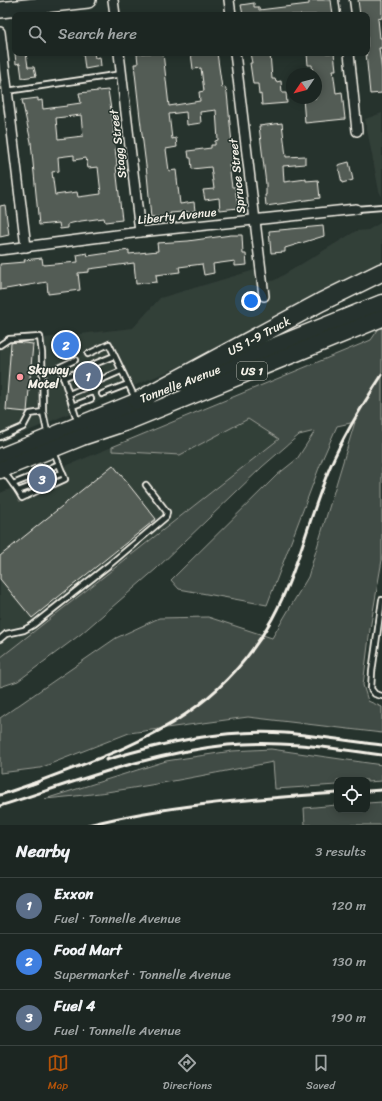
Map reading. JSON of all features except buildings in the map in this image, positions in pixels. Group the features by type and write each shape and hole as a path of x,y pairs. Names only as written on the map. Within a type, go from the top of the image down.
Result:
{"highway":[{"name":"US 1-9 Truck","path":"137,401 321,302 378,274"},
{"name":"Tonnelle Avenue","path":"1,465 51,443 78,425 137,401 382,313"},
{"name":"Tonnelle Avenue","path":"51,443 82,437 124,423 382,313"}],"main road":[{"path":"0,10 45,3 88,0"}],"street":[{"path":"113,0 115,12"},
{"path":"229,0 231,12"},
{"path":"344,0 346,12"},
{"path":"0,32 26,247"},
{"name":"Stagg Street","path":"119,56 140,232"},
{"name":"Spruce Street","path":"235,56 264,296"},
{"path":"349,56 357,131"},
{"name":"Liberty Avenue","path":"0,250 140,232 356,209"}],"lane":[{"path":"7,91 122,74"},
{"path":"356,209 382,207"},
{"path":"0,345 9,339 40,337 42,353 42,412 51,443 65,479 54,484"},
{"path":"88,354 109,344 137,401"},
{"path":"92,365 114,356"},
{"path":"75,360 60,367 78,425"},
{"path":"63,378 80,371"},
{"path":"98,381 121,371"},
{"path":"102,394 128,384"},
{"path":"69,394 86,387"},
{"path":"73,406 91,399"},
{"path":"0,437 23,427 30,414 42,412"},
{"path":"48,469 59,464"},
{"path":"1,465 22,498 39,490"},
{"path":"51,478 62,473"},
{"path":"13,484 33,476"},
{"path":"18,491 37,484"},
{"path":"0,639 6,634 24,630 33,625 109,566 166,517 167,512 146,485"},
{"path":"382,600 371,689 374,694 382,696"}],"shaded area":[{"path":"382,113 382,197 379,191 365,119"},
{"path":"382,222 382,280 0,443 0,343 133,328 160,298 258,269 260,284 275,280 356,231 368,230"},
{"path":"382,324 382,560 370,629 363,685 368,701 382,707 382,733 248,717 129,733 40,768 0,773 0,718 116,638 159,618 208,617 272,638 308,577 355,422 337,426 322,460 267,605 179,589 171,580 277,475 297,459 315,431 299,435 262,467 156,569 81,634 18,681 0,687 0,658 279,439 248,419 180,455 112,451 112,447 371,340"},
{"path":"248,418 279,439 0,658 0,493 112,447 112,450 180,455"},
{"path":"271,749 382,765 382,781 370,782 370,777 334,777 334,785 275,789 273,762 102,793 45,799 166,761 232,751"},
{"path":"382,802 382,825 305,825 304,808 334,805 334,813 370,813 370,803"}],"railway":[{"path":"32,784 111,754 150,736 199,705 234,672 264,633 281,601 335,455 361,408 382,375"},
{"path":"106,760 172,742 239,733 285,733 382,745"},
{"path":"0,806 141,761 199,749 228,745 266,743 286,744 324,747 382,755"},
{"path":"0,795 38,782"},
{"path":"370,791 382,790"},
{"path":"88,825 181,807 243,800 334,793"}],"place":[{"name":"Food Mart","path":"66,345"},
{"name":"Exxon","path":"88,376"},
{"name":"Skyway Motel","path":"20,377"},
{"name":"Fuel 4","path":"42,479"}]}
